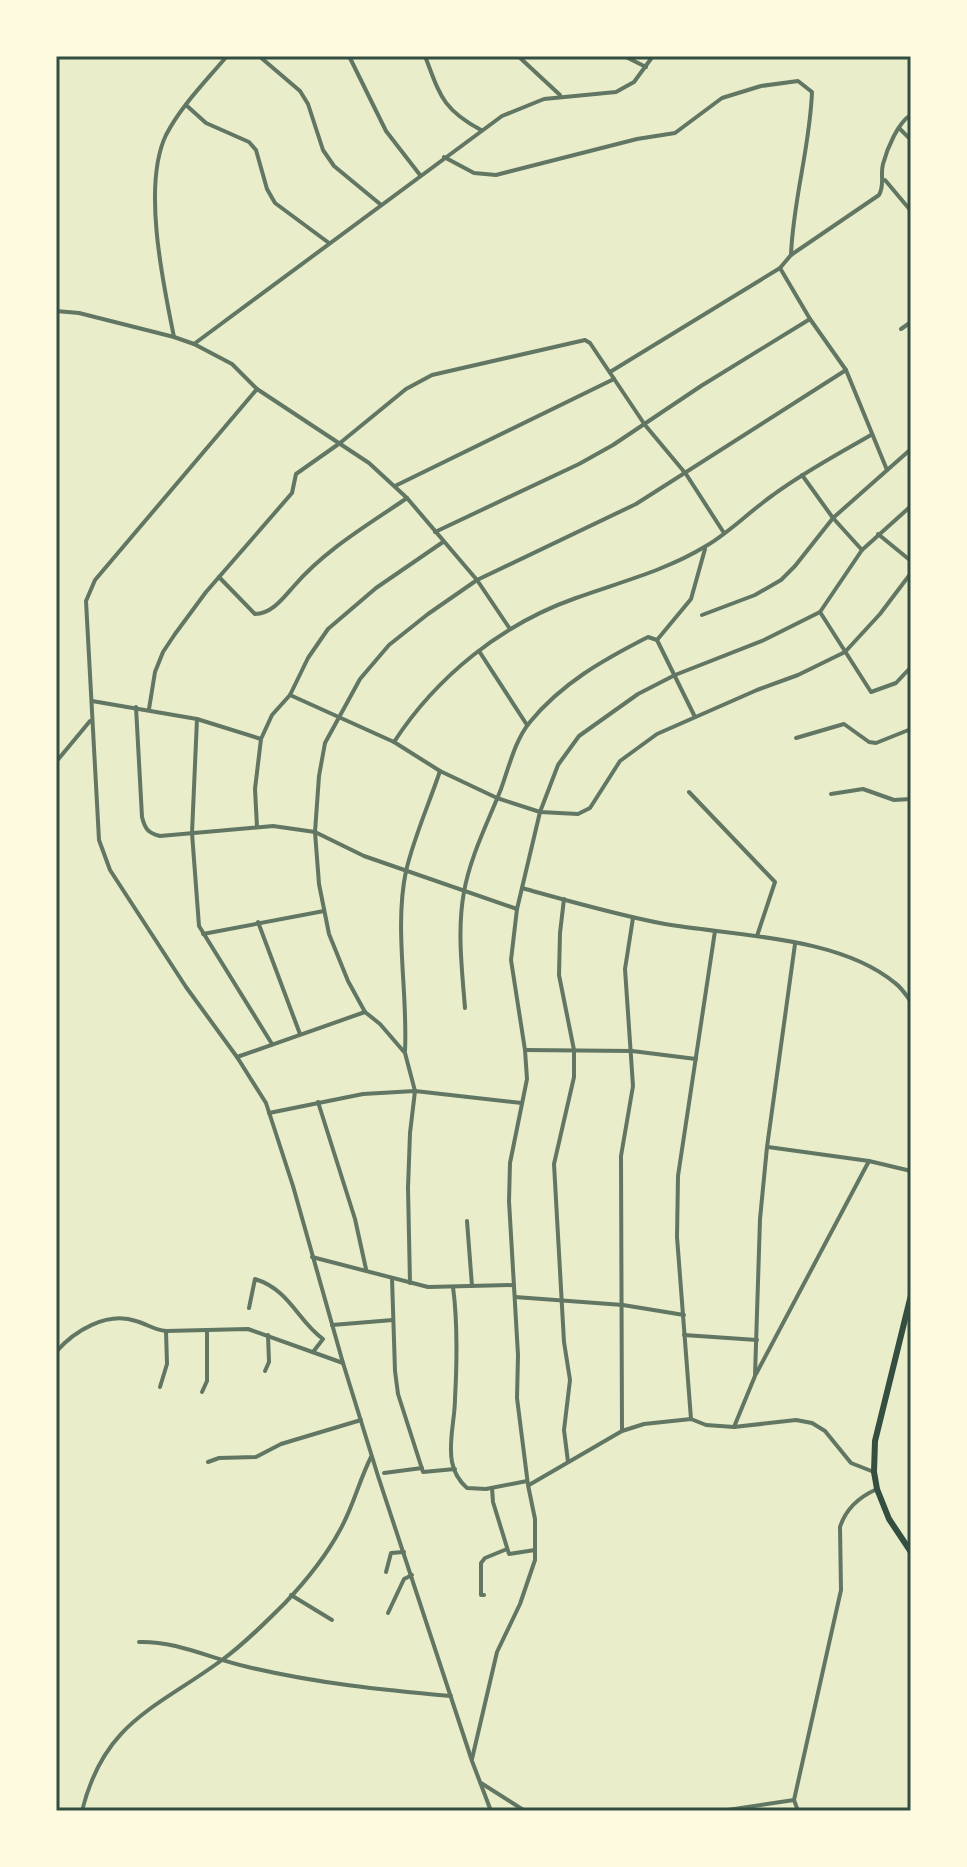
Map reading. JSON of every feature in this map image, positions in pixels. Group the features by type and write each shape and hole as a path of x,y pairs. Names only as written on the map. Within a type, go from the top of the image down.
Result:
{"main road":[{"path":"911,1295 875,1441 874,1472 889,1519 911,1552"}],"street":[{"path":"174,337 161,265 154,184 158,158 167,134 186,105 227,56"},
{"path":"259,56 300,91 308,104 323,150 334,166 381,205"},
{"path":"271,65 277,56"},
{"path":"349,56 386,131 420,175"},
{"path":"425,56 443,99 456,116 481,130"},
{"path":"518,56 562,97"},
{"path":"624,56 646,67"},
{"path":"194,344 481,130 544,99 616,92 634,82 653,56"},
{"path":"444,157 474,173 496,175 637,139 675,133 722,98 761,86 798,81 812,92 811,114 792,218 791,255"},
{"path":"186,105 206,123 249,142 256,150 267,189 275,203 329,243"},
{"path":"610,372 780,268 791,255 879,195 883,190 883,163 904,119 911,115"},
{"path":"899,128 911,140"},
{"path":"883,179 911,211"},
{"path":"780,268 810,319 846,370 887,471"},
{"path":"56,311 79,313 174,337 232,364 257,389 369,463 395,486 477,580 510,629"},
{"path":"435,532 579,464 810,319"},
{"path":"901,329 911,322"},
{"path":"149,709 155,672 163,652 219,577 292,493 296,474 406,389 449,369 511,358 580,340 590,343 645,425 686,474 724,533"},
{"path":"405,1053 365,1012 333,945 324,911 315,832 319,776 325,743 360,679 389,645 477,580 636,504 846,370"},
{"path":"395,486 614,379"},
{"path":"257,389 95,580 86,601 96,807 103,854 110,870 186,987 261,1093 293,1186 372,1457 491,1811"},
{"path":"394,742 430,694 460,664 510,629 554,606 634,580 706,546 802,475 871,435"},
{"path":"702,615 755,595 781,580 833,518 911,449"},
{"path":"802,475 833,518 862,550"},
{"path":"219,577 255,614 266,613 340,543 407,498"},
{"path":"472,1761 497,1652 520,1604 535,1560 535,1519 527,1483 517,1398 518,1355 509,1201 510,1163 527,1079 511,960 517,909 540,812 558,765 579,736 638,694 675,675 764,640 820,612 862,550 911,506"},
{"path":"878,534 911,561"},
{"path":"257,827 255,789 261,739 272,715 290,695 308,658 328,629 376,588 443,542"},
{"path":"657,640 691,599 706,546"},
{"path":"290,695 394,742 440,771 497,798 540,812 578,814 590,808 620,761 657,734 845,652 880,614 911,573"},
{"path":"820,612 871,692 896,683 911,667"},
{"path":"465,1008 461,954 464,892 527,725 549,700 581,674 648,637 657,640 695,717"},
{"path":"479,651 527,725"},
{"path":"92,701 197,719 261,739"},
{"path":"136,707 144,828 151,834 160,836 257,827 315,832 364,856 517,909"},
{"path":"56,762 92,719"},
{"path":"197,719 192,833 199,926 272,1044"},
{"path":"796,738 844,724 866,740 876,743 911,729"},
{"path":"410,1283 408,1188 415,1091 405,1053 402,974 406,872 440,771"},
{"path":"831,794 863,789 894,800 911,799"},
{"path":"689,792 775,882 757,936"},
{"path":"522,888 633,918 757,936 835,952 879,971 911,1002"},
{"path":"564,899 559,975 574,1050 570,1097 554,1164 570,1380 564,1430 568,1462"},
{"path":"203,934 324,911"},
{"path":"622,1431 621,1156 633,1086 625,969 633,918"},
{"path":"258,922 300,1034"},
{"path":"691,1419 677,1237 678,1176 715,931"},
{"path":"755,1376 760,1219 795,944"},
{"path":"237,1057 365,1012"},
{"path":"525,1050 632,1051 696,1059"},
{"path":"269,1113 363,1094 415,1091 522,1103"},
{"path":"318,1102 355,1219 366,1270"},
{"path":"767,1147 869,1161 911,1171"},
{"path":"734,1427 755,1376 869,1161"},
{"path":"467,1221 472,1286"},
{"path":"312,1257 428,1287 514,1285"},
{"path":"392,1278 398,1394 423,1472 455,1469"},
{"path":"249,1308 255,1279 269,1283 323,1339 313,1352"},
{"path":"453,1287 457,1312 456,1401 451,1446 455,1469 461,1483 467,1488 527,1483 622,1431 644,1424 691,1419 706,1425 734,1427 796,1420 812,1423 825,1431 851,1463 874,1472"},
{"path":"514,1297 623,1305 684,1315"},
{"path":"56,1352 79,1330 108,1320 134,1320 155,1330 166,1331 248,1329 343,1363"},
{"path":"332,1325 393,1320"},
{"path":"202,1392 207,1381 207,1330"},
{"path":"160,1387 167,1364 166,1331"},
{"path":"265,1371 269,1362 268,1335"},
{"path":"684,1335 757,1340"},
{"path":"208,1462 219,1458 256,1457 281,1444 361,1420"},
{"path":"82,1811 96,1768 107,1749 125,1729 148,1708 223,1660 291,1595 336,1538 372,1457"},
{"path":"384,1473 422,1468"},
{"path":"492,1488 493,1502 509,1554 535,1550"},
{"path":"798,1811 794,1800 841,1590 840,1527 855,1503 877,1489"},
{"path":"484,1595 481,1595 481,1563 485,1558 507,1549"},
{"path":"386,1572 391,1553 404,1552"},
{"path":"388,1613 404,1579 412,1575"},
{"path":"291,1595 332,1620"},
{"path":"139,1642 163,1643 244,1667 334,1684 451,1696"},
{"path":"479,1781 525,1811"},
{"path":"721,1811 794,1800"}]}
